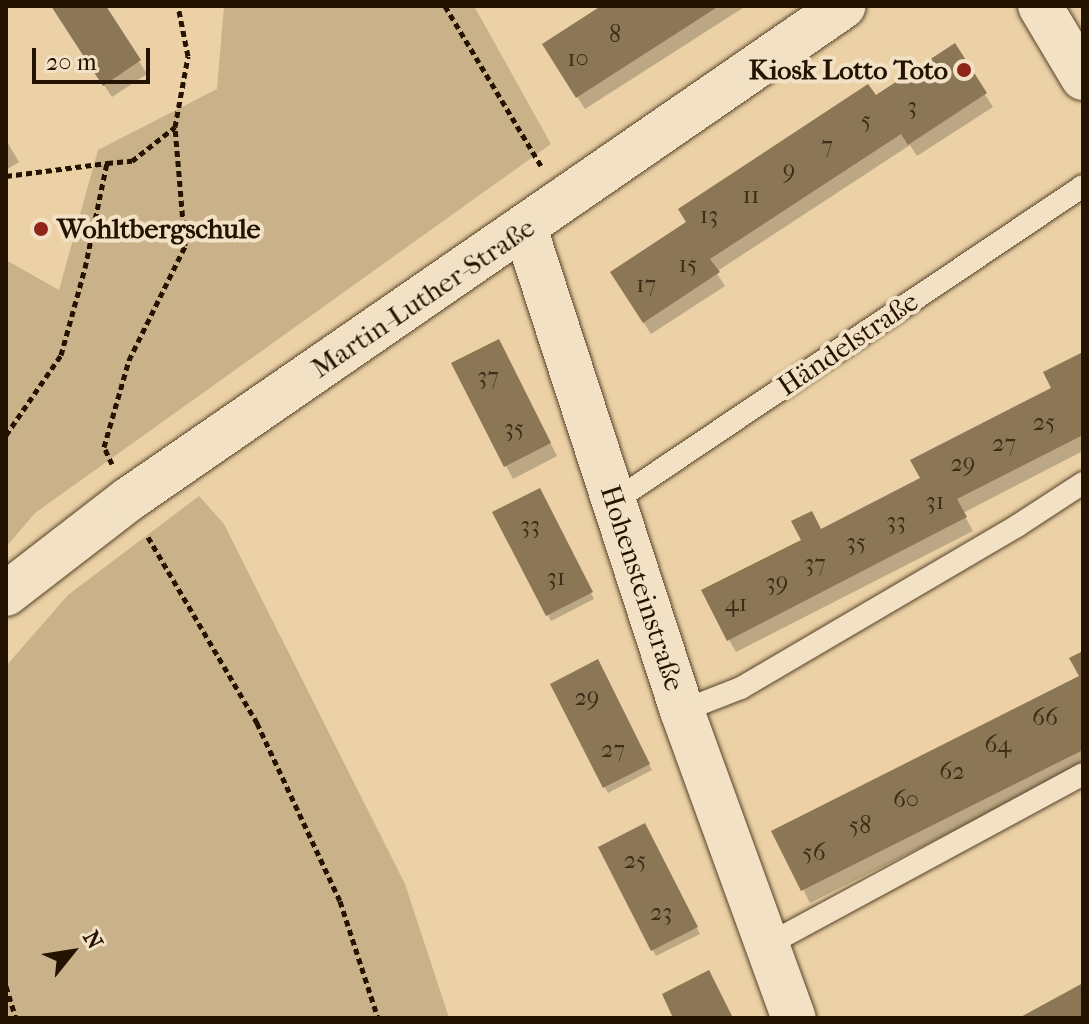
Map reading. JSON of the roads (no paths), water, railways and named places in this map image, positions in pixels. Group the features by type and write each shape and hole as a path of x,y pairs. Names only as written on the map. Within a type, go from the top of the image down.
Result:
{"street":[{"path":"1040,6 1083,78"},
{"name":"Martin-Luther-Straße","path":"6,594 129,499 525,228 834,9"},
{"name":"Hohensteinstraße","path":"525,228 682,711 794,1018"}],"lane":[{"name":"Händelstraße","path":"613,502 1083,186"},
{"path":"682,711 741,688 1017,526 1083,483"},
{"path":"767,945 1083,774"}],"place":[{"name":"Kiosk Lotto Toto","path":"964,70"},
{"name":"Wohltbergschule","path":"41,229"}]}
